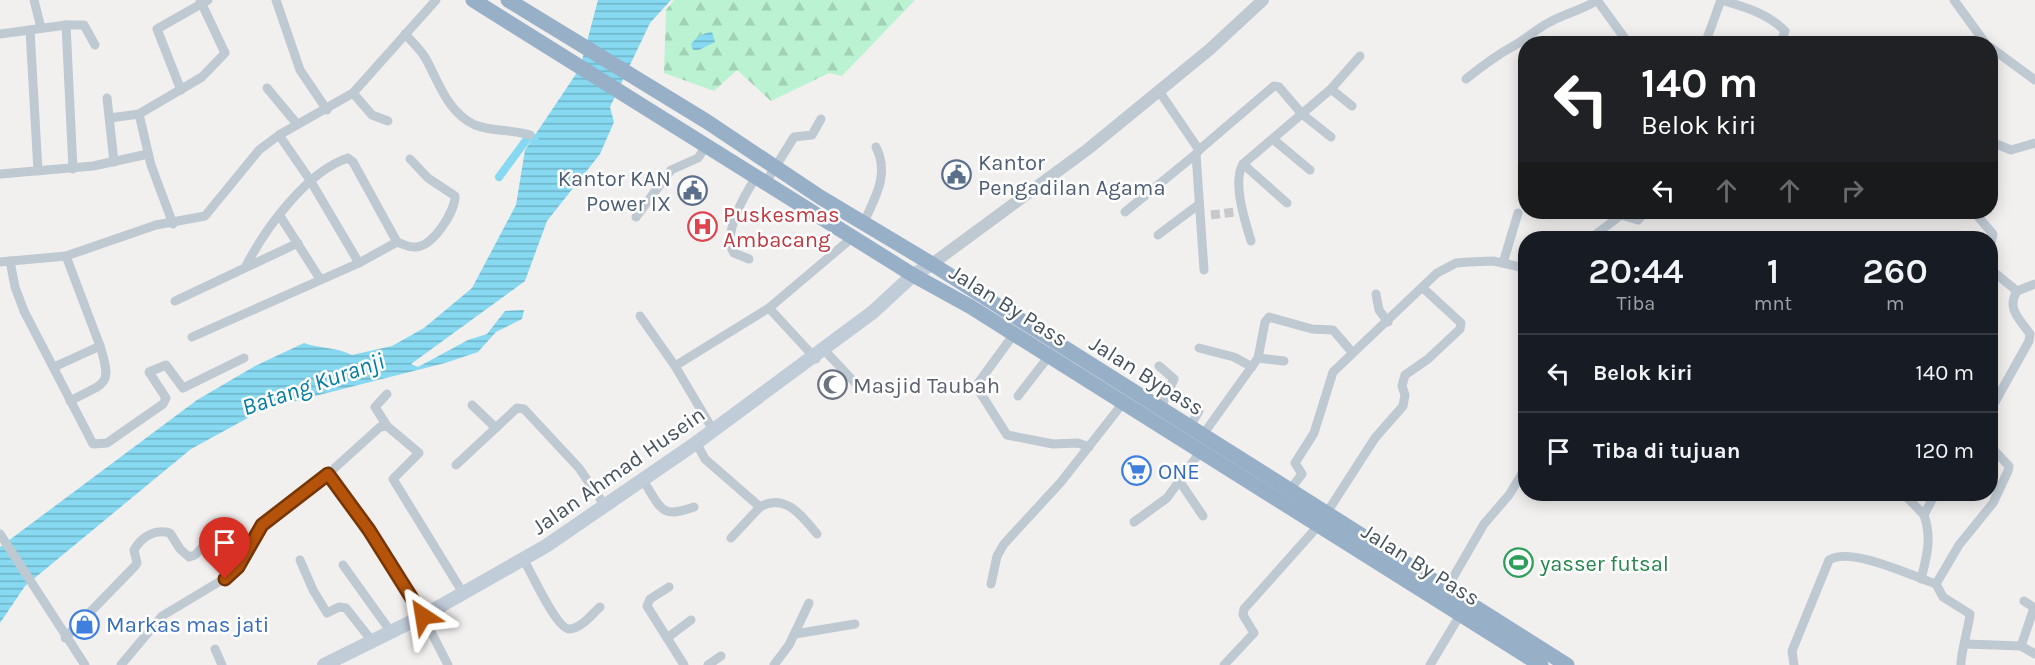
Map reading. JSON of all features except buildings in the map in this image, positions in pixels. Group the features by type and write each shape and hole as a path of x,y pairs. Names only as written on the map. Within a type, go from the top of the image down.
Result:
{"highway":[{"name":"Jalan By Pass","path":"473,0 920,278 1049,356 1197,439 1322,520"},
{"name":"Jalan Bypass","path":"508,0 706,121 774,168 863,224 932,264 1129,401 1160,410 1197,439 1289,491 1322,520 1447,588 1567,665"},
{"name":"Jalan By Pass","path":"1350,537 1460,615 1541,665"}],"main road":[{"name":"Jalan Ahmad Husein","path":"324,665 424,618 556,547 699,448 903,294 932,264"},
{"name":"Jalan Ahmad Husein","path":"345,665 463,593 546,546 819,357"}],"street":[{"path":"34,0 41,28"},
{"path":"276,0 300,70 327,110"},
{"path":"0,262 66,256 156,225 199,219 210,212 259,150 297,124 327,110 353,93 436,0"},
{"path":"932,264 1088,149 1159,91 1263,0"},
{"path":"1709,36 1721,0 1762,13 1785,31 1783,36"},
{"path":"1954,0 1980,36"},
{"path":"110,118 139,114 181,90 202,77 225,53 203,1 158,29 181,90"},
{"path":"1527,36 1561,17 1578,13 1596,1 1623,36"},
{"path":"66,25 73,169"},
{"path":"0,34 66,25 84,26 95,45"},
{"path":"30,30 38,171"},
{"path":"405,34 426,58 447,99 467,120 482,127 517,131 530,135"},
{"path":"1466,79 1497,54 1518,43"},
{"path":"1998,53 2035,80"},
{"path":"1251,241 1239,212 1239,172 1243,164 1274,140 1331,89 1360,56"},
{"path":"1125,213 1274,86 1279,87 1302,114 1331,137"},
{"path":"267,88 297,124"},
{"path":"1331,89 1352,106"},
{"path":"1159,91 1197,152 1204,270"},
{"path":"353,93 372,114 388,122"},
{"path":"107,98 114,162"},
{"path":"139,114 148,154 173,224"},
{"path":"749,259 734,253 730,240 743,199 774,168 789,142 797,136 812,135 821,118"},
{"path":"279,135 310,180 359,263"},
{"path":"1274,140 1310,170"},
{"path":"636,217 671,170 696,159 701,143"},
{"path":"1998,144 2011,150 2035,143"},
{"path":"863,224 877,192 883,168 876,147"},
{"path":"0,174 73,169 148,154"},
{"path":"246,266 280,216 310,180 345,159 350,160 397,242 416,248 422,245 441,229 455,204 452,192 428,178 410,159"},
{"path":"1243,164 1287,203"},
{"path":"1199,210 1211,215"},
{"path":"1158,234 1199,210"},
{"path":"1503,263 1518,213"},
{"path":"280,216 320,279"},
{"path":"1600,231 1614,219"},
{"path":"1980,219 1990,231"},
{"path":"675,366 769,308 853,237"},
{"path":"192,337 359,263 397,242"},
{"path":"175,301 298,243"},
{"path":"66,256 108,371 103,383 70,401"},
{"path":"10,261 15,287 24,311 87,437 93,444 99,446 148,416 166,398 244,358"},
{"path":"1289,491 1302,474 1295,463 1314,433 1330,376 1352,352 1388,322 1437,273 1456,263 1503,263 1518,266"},
{"path":"1998,276 2017,291"},
{"path":"1998,397 2026,349 2032,334 2013,311 2013,302 2017,291 2035,284"},
{"path":"1224,665 1254,633 1244,615 1244,609 1322,520 1374,438 1403,406 1405,395 1402,386 1405,375 1428,359 1460,329 1461,322 1423,288"},
{"path":"1376,294 1379,310 1388,322"},
{"path":"769,308 819,357 859,387"},
{"path":"640,316 675,366 713,430"},
{"path":"1134,522 1162,503 1180,482 1197,439 1258,357 1266,320 1272,316 1312,329 1333,330 1352,352"},
{"path":"1014,334 976,388 1002,430 1007,435 1040,442 1080,443 1089,447"},
{"path":"54,367 100,346"},
{"path":"1199,348 1234,357 1252,367"},
{"path":"1018,396 1049,356"},
{"path":"1258,357 1284,361"},
{"path":"166,398 149,372 166,366 183,388"},
{"path":"1159,366 1174,379 1160,410"},
{"path":"387,394 375,407 387,426 419,453 393,479 463,593"},
{"path":"991,584 996,556 1004,544 1129,401"},
{"path":"472,405 496,428"},
{"path":"456,465 517,408 524,409 579,468 605,506"},
{"path":"1197,439 1199,411"},
{"path":"122,665 162,616 232,574 262,525 328,474 380,427 387,426"},
{"path":"699,448 705,459 760,507"},
{"path":"1998,453 2009,466 1998,492"},
{"path":"328,474 369,530 424,618 448,665"},
{"path":"1447,588 1484,524 1509,495 1518,480"},
{"path":"1180,482 1203,516"},
{"path":"646,485 658,505 666,512 674,514 694,507"},
{"path":"1911,501 1924,515 1929,547 1921,579"},
{"path":"1924,515 1931,501"},
{"path":"1936,584 1959,545 1994,501"},
{"path":"731,538 760,507 776,502 788,505 801,514 817,534"},
{"path":"65,638 135,566 137,563 135,550 151,533 161,531 170,533 180,549 189,557 195,555 211,538"},
{"path":"0,534 84,665"},
{"path":"1794,665 1792,651 1829,560 1844,555 1882,564 1936,584 1943,597 1970,614 1966,644 1960,657 1961,665"},
{"path":"300,560 315,594 327,613 339,607 346,608 372,641"},
{"path":"526,564 555,620 563,627 571,629 577,627 600,608"},
{"path":"343,565 391,632"},
{"path":"669,587 647,604 684,665"},
{"path":"2021,646 2033,614 2033,607 2024,601"},
{"path":"774,665 795,634 810,603"},
{"path":"1430,665 1460,615"},
{"path":"667,638 691,620"},
{"path":"795,634 855,624"},
{"path":"1966,644 2021,646 2035,654"},
{"path":"215,649 222,665"},
{"path":"708,665 720,656"}],"green space":[{"path":"674,0 915,0 842,76 829,73 771,101 737,70 714,91 664,73 666,10"}],"water":[{"name":"Batang Kuranji","path":"598,0 671,0 650,23 610,107 614,122 600,154 547,221 525,281 411,364 418,367 468,340 487,334 505,311 524,310 522,319 496,332 478,352 445,363 264,409 191,449 25,586 0,623 0,547 197,400 255,366 304,343 352,355 392,346 424,328 472,288 516,205 525,150 580,68"},
{"path":"712,32 715,42 699,50 693,50 691,44 695,39"}],"waterway":[{"path":"499,177 530,135 535,139"}],"tunnel":[{"path":"1211,215 1235,212"}],"place":[{"name":"Kantor Pengadilan Agama","path":"957,175"},
{"name":"Kantor KAN Power IX","path":"692,191"},
{"name":"Puskesmas Ambacang","path":"702,227"},
{"name":"Masjid Taubah","path":"832,385"},
{"name":"ONE","path":"1137,471"},
{"name":"yasser futsal","path":"1519,563"},
{"name":"Markas mas jati","path":"85,624"}],"route":[{"path":"225,579 238,567 253,537 262,525 328,474 369,530 423,616"}]}
